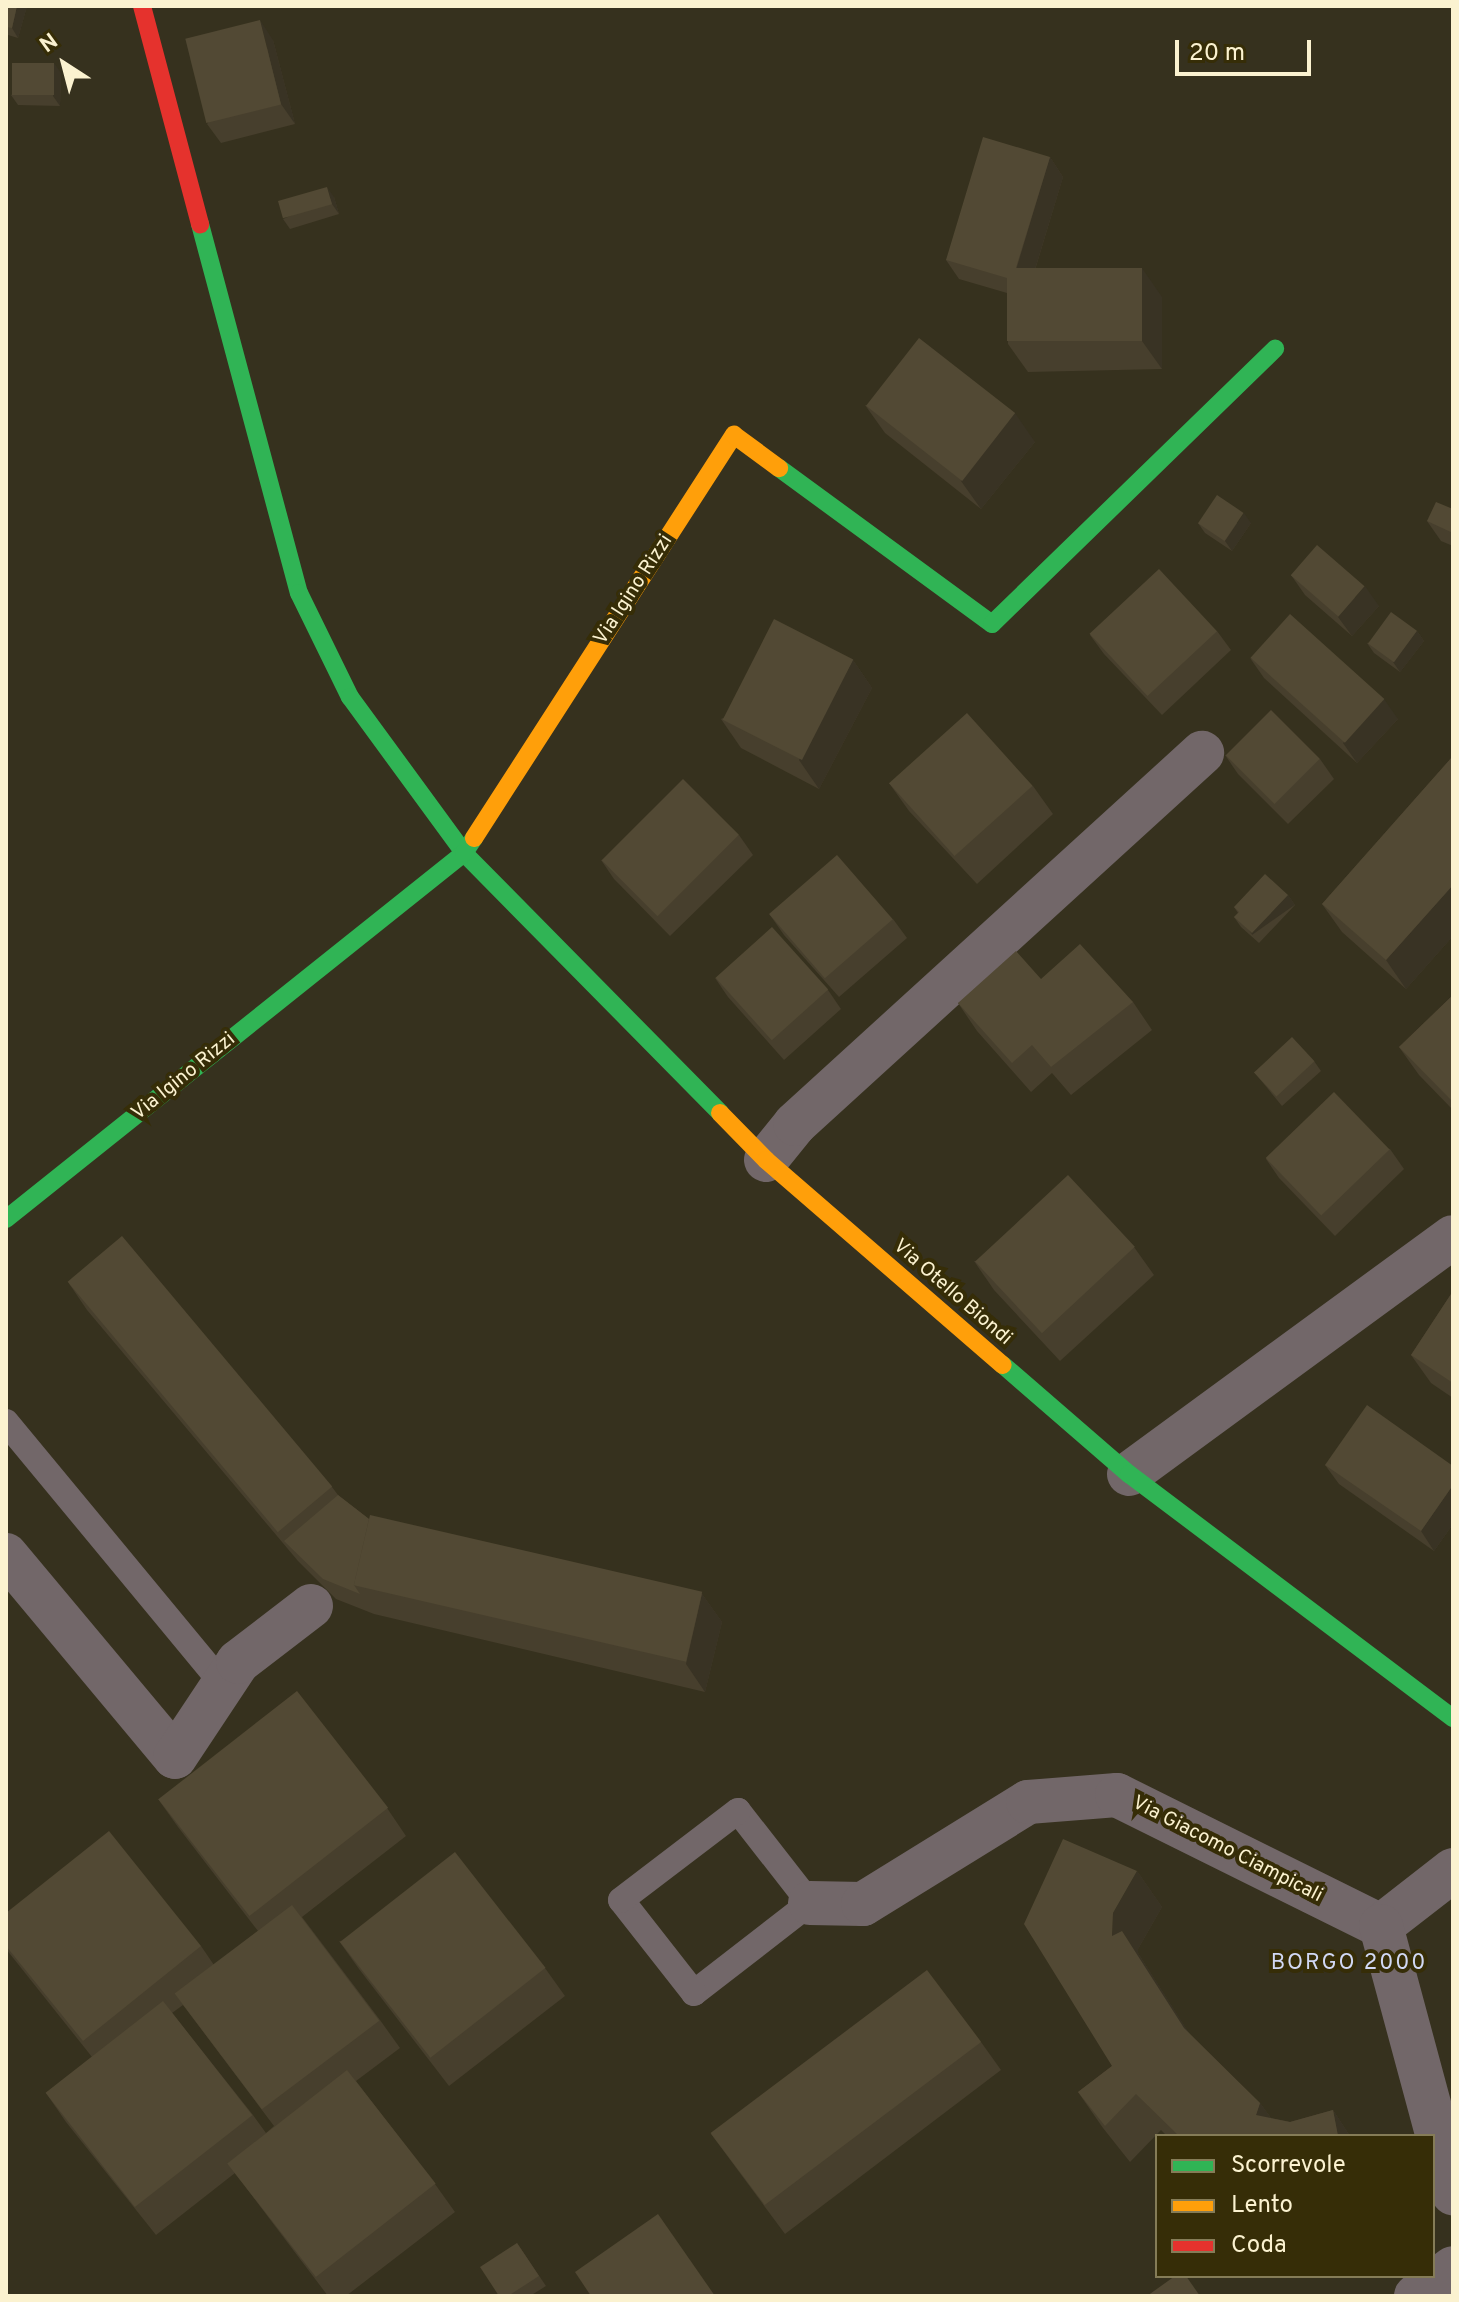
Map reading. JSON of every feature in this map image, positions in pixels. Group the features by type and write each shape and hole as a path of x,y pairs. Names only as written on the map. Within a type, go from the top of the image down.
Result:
{"street":[{"name":"Via Otello Biondi","path":"142,6 299,593 350,697 464,853 766,1160 1129,1474 1453,1718"},
{"name":"Via Igino Rizzi","path":"6,1219 464,853 734,435 992,624 1275,349"},
{"path":"766,1160 795,1124 1202,753"},
{"path":"1129,1474 1453,1237"},
{"path":"6,1555 175,1757 238,1662 311,1606"},
{"name":"Via Giacomo Ciampicali","path":"810,1903 863,1904 1028,1802 1117,1795 1381,1926"},
{"path":"1453,1870 1381,1926 1453,2193"},
{"path":"1416,2296 1453,2268"}],"lane":[{"path":"6,1422 223,1684"},
{"path":"738,1811 810,1903 694,1993 621,1900 738,1811"}],"building":[{"path":"6,6 17,6 12,28 6,27"},
{"path":"260,20 281,104 206,123 185,39"},
{"path":"12,63 54,63 54,95 12,95"},
{"path":"983,137 1050,157 1015,271 1007,271 1007,278 946,260"},
{"path":"327,187 332,204 283,218 278,201"},
{"path":"1007,268 1142,268 1142,341 1007,341"},
{"path":"919,338 1015,413 962,481 866,406"},
{"path":"1217,495 1244,513 1225,541 1198,523"},
{"path":"1436,502 1453,509 1453,533 1427,521"},
{"path":"1317,545 1365,586 1338,617 1291,575"},
{"path":"1159,569 1217,631 1147,696 1090,634"},
{"path":"1391,612 1417,631 1394,662 1368,644"},
{"path":"1290,614 1384,699 1345,743 1251,658"},
{"path":"774,619 853,659 802,760 723,720"},
{"path":"1271,710 1320,759 1275,804 1226,755"},
{"path":"967,713 1033,786 955,856 889,783"},
{"path":"1453,756 1453,885 1386,960 1322,904"},
{"path":"683,779 739,835 658,916 602,860"},
{"path":"837,855 893,919 825,978 769,914"},
{"path":"1265,874 1288,895 1252,933 1234,917 1239,912 1234,907"},
{"path":"772,927 828,989 772,1040 716,978"},
{"path":"1080,944 1133,1002 1051,1067 1032,1045 1012,1063 958,1003 1016,951 1041,979"},
{"path":"1453,995 1453,1102 1399,1047"},
{"path":"1292,1037 1315,1061 1276,1097 1254,1072"},
{"path":"1334,1092 1390,1150 1321,1216 1266,1158"},
{"path":"1068,1175 1135,1247 1042,1333 975,1262"},
{"path":"122,1236 332,1486 278,1532 68,1282"},
{"path":"1453,1291 1453,1383 1411,1355"},
{"path":"1367,1405 1453,1466 1453,1485 1421,1531 1325,1465"},
{"path":"338,1495 369,1519 354,1585 360,1594 323,1579 284,1541"},
{"path":"370,1515 702,1592 686,1662 354,1585"},
{"path":"297,1691 388,1808 249,1916 158,1799"},
{"path":"109,1831 201,1946 83,2041 6,1946 6,1913"},
{"path":"1063,1839 1137,1871 1113,1913 1112,1936 1122,1931 1184,2028 1260,2103 1256,2115 1290,2122 1333,2110 1338,2134 1177,2134 1136,2094 1105,2126 1078,2092 1112,2066 1024,1924"},
{"path":"455,1852 546,1968 430,2058 340,1942"},
{"path":"292,1905 379,2021 262,2109 175,1993"},
{"path":"927,1970 981,2042 765,2205 711,2133"},
{"path":"163,2001 252,2115 135,2207 46,2093"},
{"path":"347,2070 436,2183 316,2277 227,2164"},
{"path":"658,2214 715,2296 591,2296 575,2272"},
{"path":"517,2243 539,2276 508,2296 499,2296 480,2267"},
{"path":"1172,2278 1187,2278 1200,2296 1147,2296"}],"traffic: fast":[{"path":"200,224 299,593 350,697 464,853 720,1113"},
{"path":"779,468 992,624 1275,349"},
{"path":"6,1219 464,853 474,838"},
{"path":"1003,1365 1129,1474 1453,1718"}],"traffic: slow":[{"path":"474,838 734,435 779,468"},
{"path":"720,1113 766,1160 1003,1365"}],"traffic: jam":[{"path":"142,6 200,224"}],"district":[{"name":"BORGO 2000","path":"1349,1964"}]}
